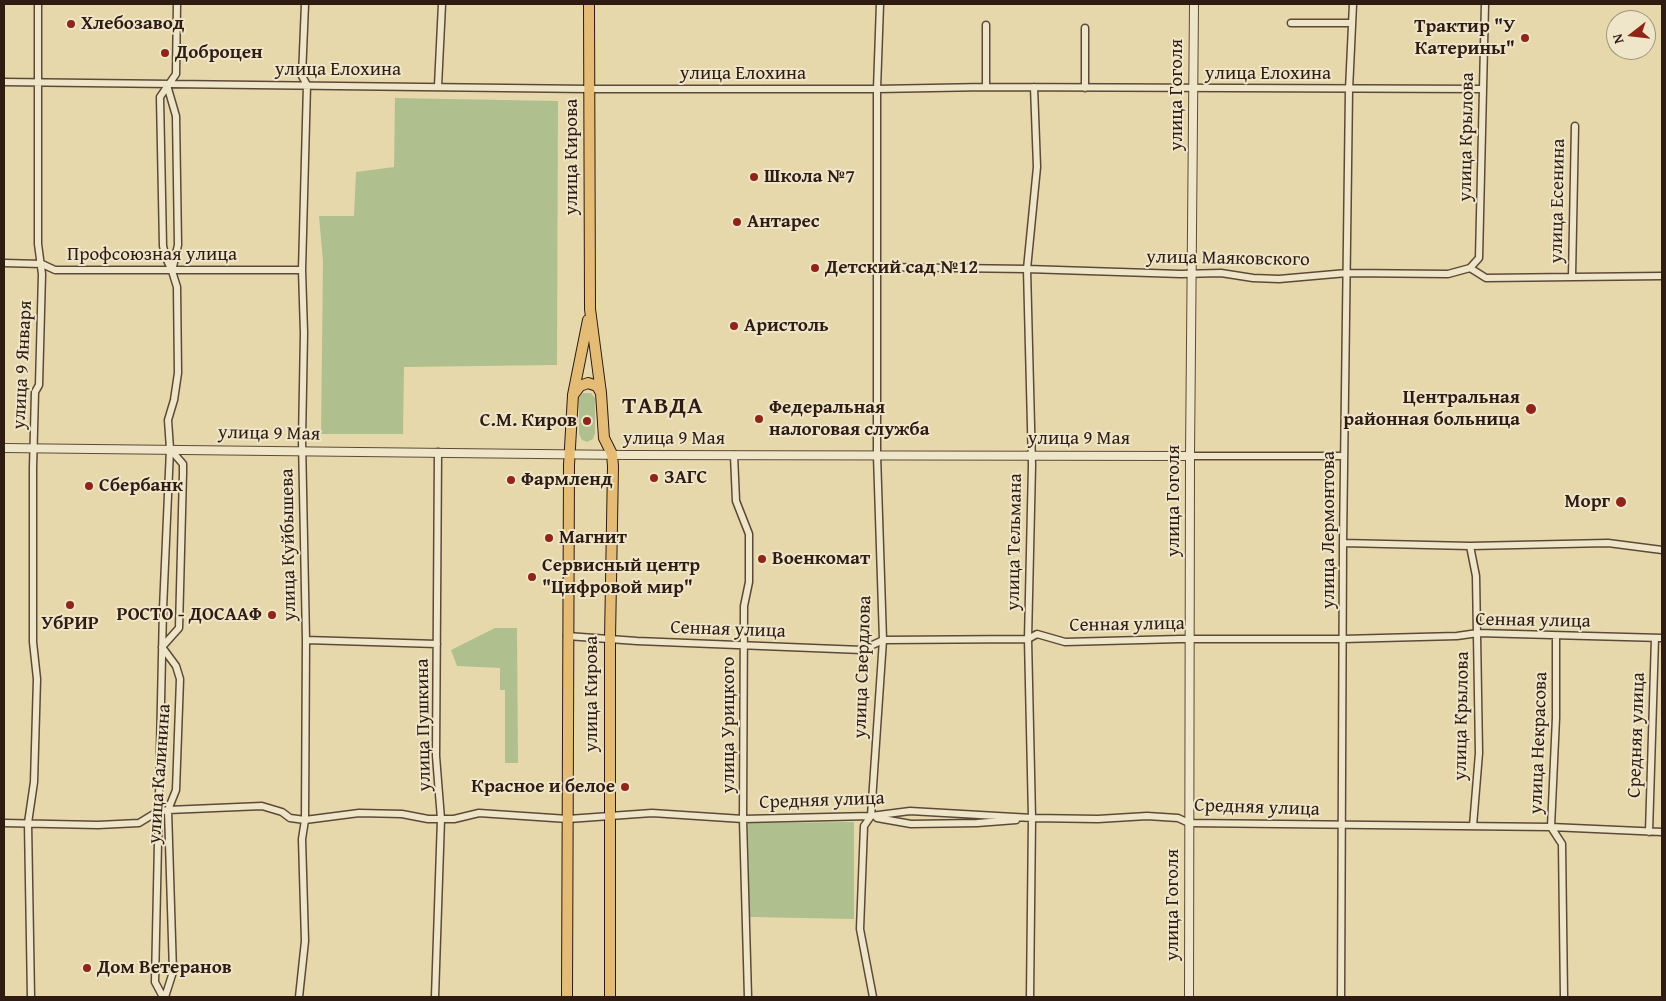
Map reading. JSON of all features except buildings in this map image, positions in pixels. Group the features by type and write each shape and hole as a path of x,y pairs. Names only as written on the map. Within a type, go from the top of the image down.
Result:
{"main road":[{"name":"улица Кирова","path":"589,4 590,309 602,393 604,438 612,454 610,997"},
{"name":"улица Кирова","path":"567,997 567,636 570,453 574,395 590,309"},
{"path":"574,395 585,383 593,384 602,393"}],"street":[{"name":"улица 9 Января","path":"31,997 28,822 34,782 37,680 33,633 34,449 35,392 39,385 42,264 38,244 36,82 38,4"},
{"name":"улица Калинина","path":"164,997 155,982 157,812 170,449 168,420 174,400 178,373 177,287 163,246 160,97 176,74 177,4"},
{"name":"улица Куйбышева","path":"299,997 305,941 302,839 305,820 306,640 302,270 306,84 302,76 305,4"},
{"path":"438,86 442,4"},
{"name":"улица Свердлова","path":"873,997 860,929 864,826 871,816 883,640 877,455 877,90 880,4"},
{"name":"улица Гоголя","path":"1189,997 1190,456 1194,4"},
{"name":"улица Лермонтова","path":"1341,997 1344,456 1349,90 1353,4"},
{"name":"улица Крылова","path":"1470,268 1479,258 1485,4"},
{"path":"1291,23 1352,23"},
{"path":"986,25 986,87"},
{"path":"1085,28 1085,88"},
{"name":"улица Елохина","path":"4,82 167,85 306,84 589,89 877,90 986,87 1349,90 1483,89"},
{"name":"улица Калинина","path":"167,85 176,116 178,245 172,271"},
{"name":"улица Тельмана","path":"1030,997 1032,818 1028,639 1031,456 1027,268 1036,167 1034,87"},
{"name":"улица Есенина","path":"1572,276 1575,126"},
{"name":"Профсоюзная улица","path":"4,263 42,264 55,270 302,270"},
{"name":"улица Маяковского","path":"878,267 1027,268 1181,274 1221,272 1253,278 1279,279 1347,273 1448,274 1470,268"},
{"path":"1470,268 1486,278 1662,276"},
{"name":"улица 9 Мая","path":"4,448 734,455 1344,456"},
{"name":"улица Калинина","path":"162,647 179,628 183,464 170,449"},
{"name":"улица Пушкина","path":"435,997 441,819 436,756 438,452"},
{"name":"улица Урицкого","path":"734,455 736,501 749,534 750,582 744,606 743,819 748,997"},
{"path":"1343,543 1470,546 1608,543 1662,550"},
{"name":"улица Крылова","path":"1470,546 1476,576 1478,633 1479,753 1473,826"},
{"name":"Сенная улица","path":"567,636 744,646 862,650 883,640 1028,639 1037,634 1065,642 1191,639 1343,639 1457,636 1478,633 1556,637 1662,638"},
{"name":"улица Некрасова","path":"1556,637 1556,718 1551,827 1562,844 1564,997"},
{"name":"Средняя улица","path":"1649,832 1655,638"},
{"path":"306,640 437,644"},
{"name":"улица Калинина","path":"162,647 176,666 180,680 176,790 168,810 173,972 164,997"},
{"name":"Средняя улица","path":"4,823 139,824 157,812 168,810 262,806 282,812 290,818 305,820 359,813 441,819 454,819 480,813 568,819 610,818 652,813 743,819 871,816 910,811 1032,818 1098,819 1147,816 1178,818 1189,823 1551,827 1662,832"},
{"path":"871,816 911,824 977,823 1032,818"}],"green space":[{"path":"395,98 558,101 557,365 404,367 403,434 321,434 323,261 319,216 354,216 356,172 394,167"},
{"path":"583,393 591,393 595,398 595,433 593,439 587,442 582,440 579,434 579,397"},
{"path":"495,628 517,628 518,763 505,763 505,690 500,690 500,668 457,666 451,650"},
{"path":"854,822 854,919 749,917 748,823"}],"place":[{"name":"Хлебозавод","path":"71,24"},
{"name":"Трактир \"У Катерины\"","path":"1525,38"},
{"name":"Доброцен","path":"165,53"},
{"name":"Школа №7","path":"754,177"},
{"name":"Антарес","path":"737,222"},
{"name":"Детский сад №12","path":"815,268"},
{"name":"Аристоль","path":"734,326"},
{"name":"Центральная районная больница","path":"1531,409"},
{"name":"Федеральная налоговая служба","path":"759,419"},
{"name":"С.М. Киров","path":"587,421"},
{"name":"ЗАГС","path":"654,478"},
{"name":"Фармленд","path":"511,480"},
{"name":"Сбербанк","path":"89,486"},
{"name":"Морг","path":"1621,502"},
{"name":"Магнит","path":"549,538"},
{"name":"Военкомат","path":"762,559"},
{"name":"Сервисный центр \"Цифровой мир\"","path":"532,577"},
{"name":"УбРИР","path":"70,605"},
{"name":"РОСТО - ДОСААФ","path":"272,615"},
{"name":"Красное и белое","path":"625,787"},
{"name":"Дом Ветеранов","path":"87,968"}],"district":[{"name":"ТАВДА","path":"663,407"}]}
